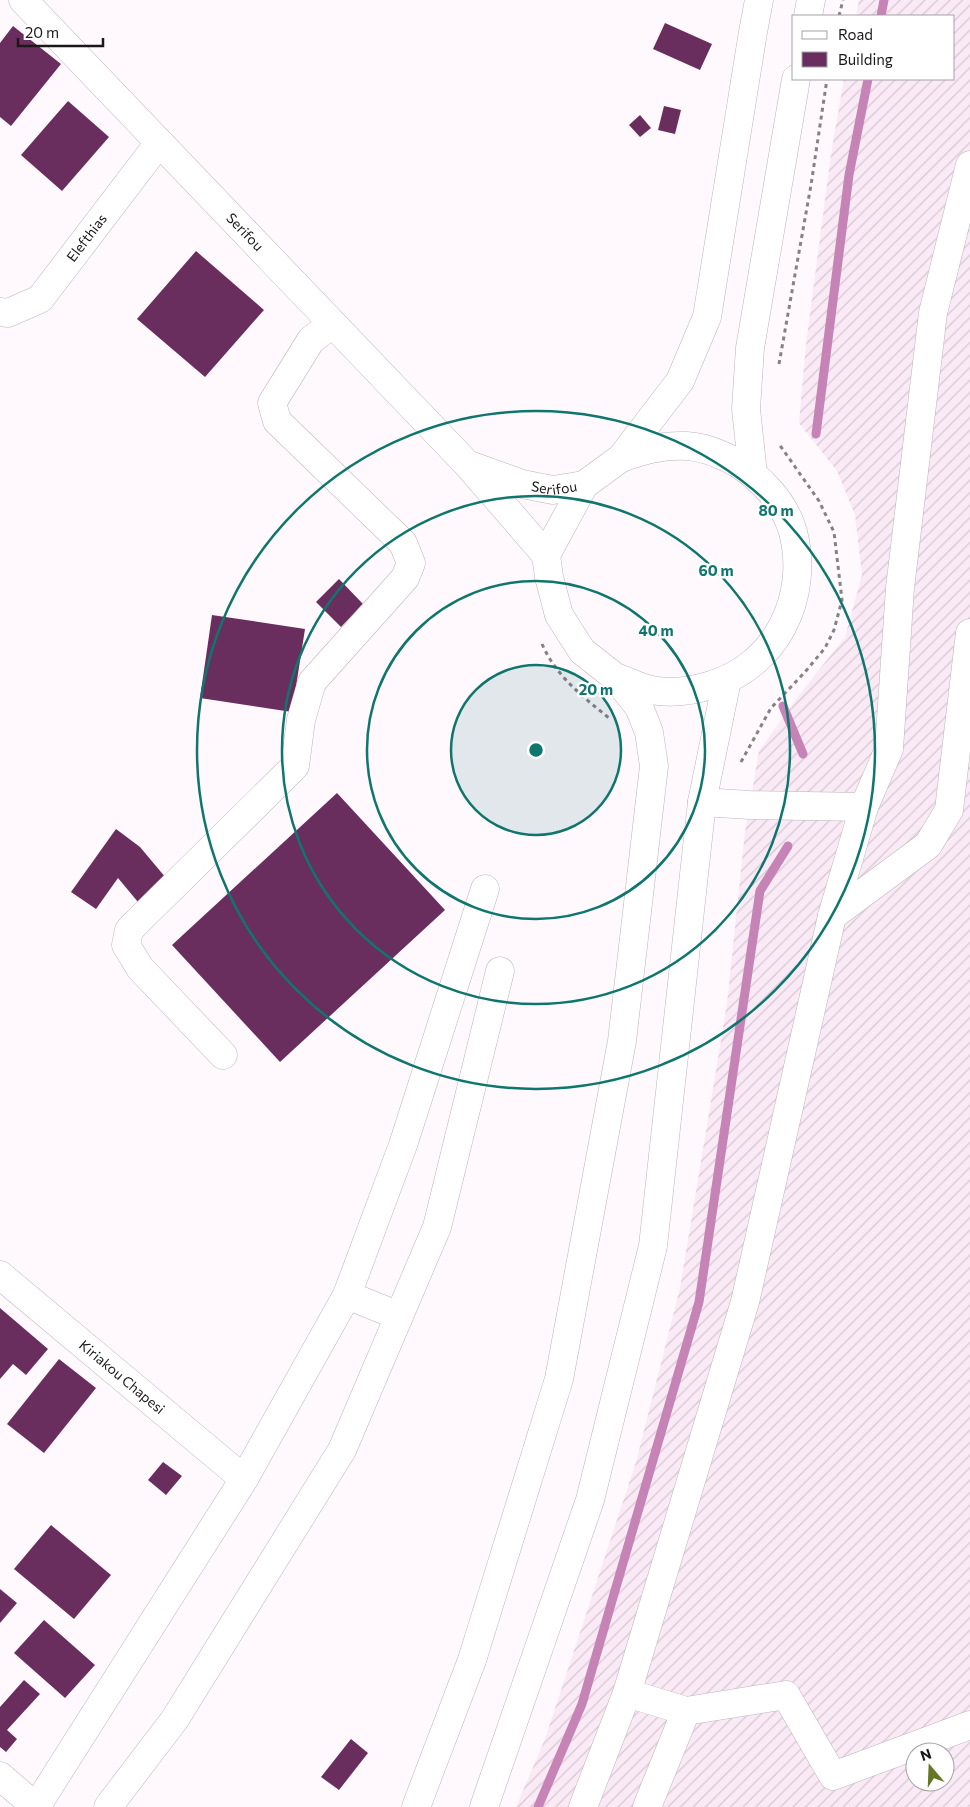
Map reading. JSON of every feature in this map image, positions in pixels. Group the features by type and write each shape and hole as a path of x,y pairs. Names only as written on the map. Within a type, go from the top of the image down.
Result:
{"main road":[{"name":"Serifou","path":"23,0 468,465 546,555"},
{"path":"416,1807 472,1660 559,1379 622,1041 654,766 649,732 639,707 615,677 582,651 559,615 548,578 546,555 584,485 621,458 680,381 707,317 759,0"},
{"path":"808,15 811,0"},
{"path":"753,474 746,409 750,348 796,80"},
{"name":"Elefthias","path":"0,312 8,313 40,300 159,143"},
{"path":"583,1807 627,1693 745,1302 832,916 864,807 889,749 900,588 933,313 970,165"},
{"path":"222,1055 140,968 126,945 129,930 296,766 301,720 312,682 405,578 410,563 403,543 277,421 272,403 276,394 311,340 332,324"},
{"path":"615,677 652,690 680,691 690,691 727,680 756,661 779,634 794,601 798,566 792,531 777,500 753,474 723,455 689,446 654,447 621,458"},
{"name":"Serifou","path":"468,465 522,484 553,490 584,485"},
{"path":"832,916 928,844 949,810 970,633"},
{"path":"484,1807 590,1500 653,1246 702,802 727,680"},
{"path":"702,802 750,805 864,807"},
{"path":"0,1776 36,1807 244,1479 347,1296 403,1145 485,889"},
{"path":"108,1807 175,1719 342,1450 437,1227 500,971"},
{"name":"Kiriakou Chapesi","path":"0,1275 244,1479"},
{"path":"347,1296 399,1316"},
{"path":"627,1693 686,1711 786,1695 833,1776 970,1725"},
{"path":"646,1807 686,1711"}],"path":[{"path":"839,15 843,0"},
{"path":"540,640 548,658 576,692 610,719"}],"shaded area":[{"path":"859,0 970,0 970,1807 516,1807 545,1739 636,1462 680,1288 727,1004 745,832 759,751 800,694 845,637 862,575 855,515 837,471 799,423 806,344 831,154 844,80 955,80 955,15 856,15"}],"building":[{"path":"665,23 712,44 700,70 653,49"},
{"path":"13,26 61,64 11,126 0,117 0,43"},
{"path":"68,101 109,137 62,191 21,155"},
{"path":"664,106 681,110 675,134 658,130"},
{"path":"640,115 651,128 640,137 629,125"},
{"path":"196,251 264,310 205,377 137,319"},
{"path":"339,579 363,604 341,627 316,602"},
{"path":"212,615 305,629 292,712 200,698"},
{"path":"337,793 445,910 280,1062 172,945"},
{"path":"116,829 140,847 166,878 138,902 118,878 96,909 71,892"},
{"path":"0,1308 48,1349 26,1375 13,1364 0,1379"},
{"path":"59,1359 96,1388 44,1453 7,1424"},
{"path":"163,1462 182,1476 166,1495 148,1480"},
{"path":"51,1525 111,1575 74,1619 14,1569"},
{"path":"0,1589 17,1603 0,1623"},
{"path":"44,1620 95,1665 65,1698 14,1653"},
{"path":"24,1680 40,1694 7,1730 17,1739 6,1752 0,1747 0,1707"},
{"path":"351,1739 368,1753 339,1790 321,1777"}],"waterway":[{"path":"881,15 884,0"},
{"path":"816,434 849,175 868,80"},
{"path":"783,706 803,754"},
{"path":"538,1807 582,1704 699,1302 760,891 788,846"}]}
